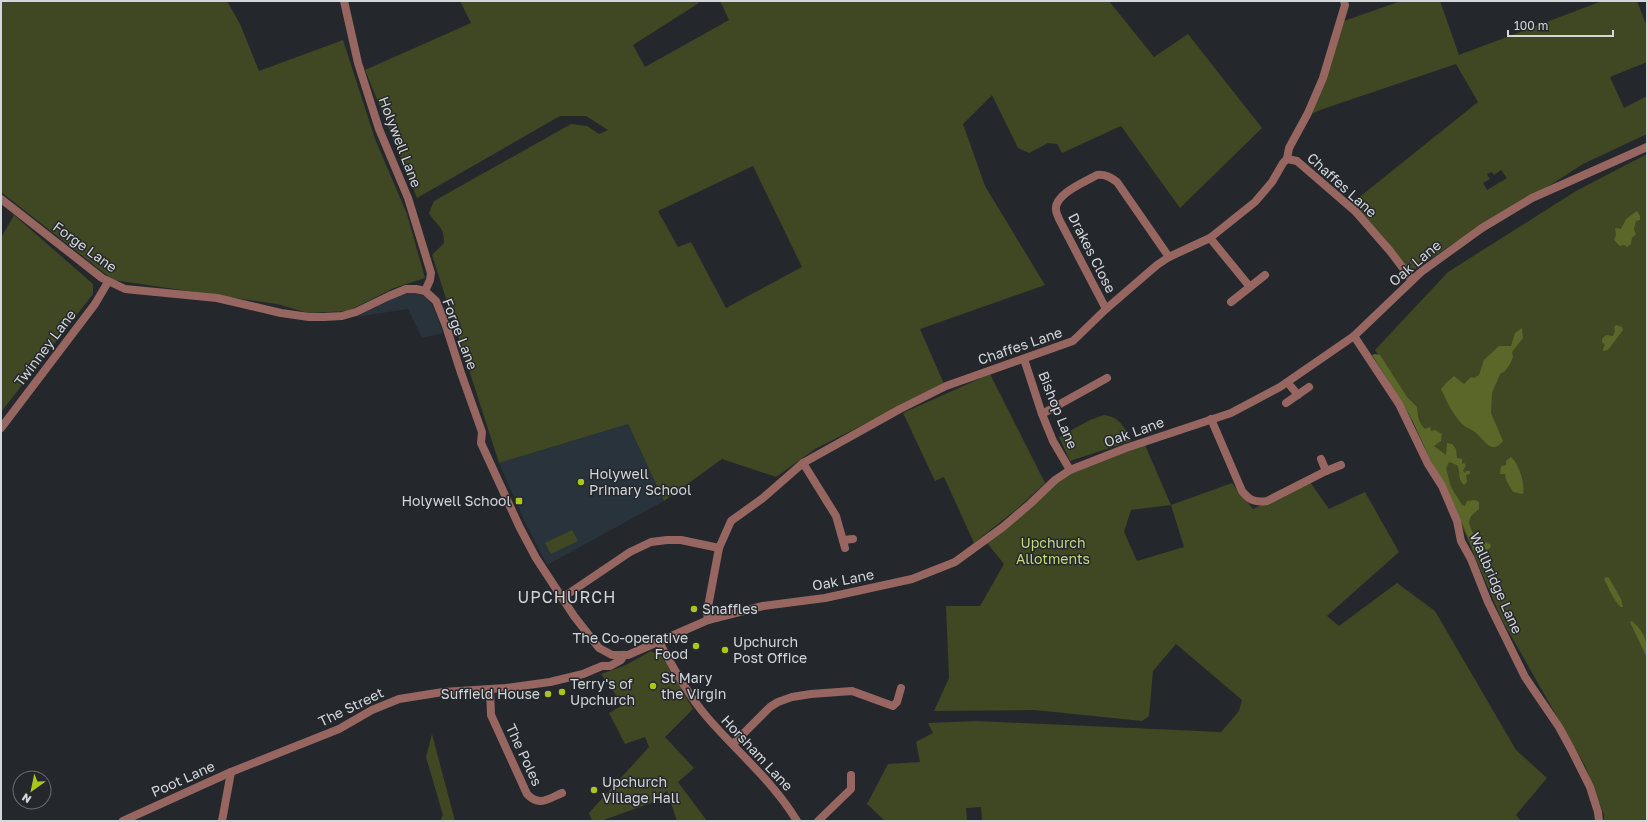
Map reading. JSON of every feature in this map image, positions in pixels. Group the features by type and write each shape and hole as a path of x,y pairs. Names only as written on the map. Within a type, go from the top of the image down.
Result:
{"street":[{"name":"Holywell Lane","path":"344,1 358,63 379,129 408,198 431,273 430,281 425,291"},
{"path":"1287,159 1289,148 1308,113 1323,78 1345,5 1344,1"},
{"name":"Oak Lane","path":"608,654 624,655 659,642 708,620 763,606 825,598 896,583 941,569 955,562 1004,527 1055,480 1070,470 1119,451 1211,420 1243,407 1288,383 1354,336 1412,280 1434,262 1482,228 1532,198 1647,147"},
{"name":"Chaffes Lane","path":"708,620 707,612 719,548 731,521 763,498 803,463 900,409 946,386 1073,342 1106,309 1157,265 1169,257 1210,238 1255,202 1272,182 1287,159 1297,161 1356,212 1390,251 1412,280"},
{"name":"Drakes Close","path":"1106,309 1059,219 1056,210 1057,203 1064,194 1097,175 1103,174 1110,177 1117,182 1169,257"},
{"name":"Forge Lane","path":"1,199 108,282 126,289 217,298 281,313 309,317 342,316 356,312 403,290 416,288 425,291 436,301 482,432 481,442 520,528 540,566 582,627 599,648 608,654"},
{"path":"1210,238 1250,287"},
{"path":"1231,302 1265,275"},
{"name":"Twinney Lane","path":"1,428 95,304 108,282"},
{"name":"Wallbridge Lane","path":"1354,336 1399,404 1428,464 1442,486 1457,521 1460,541 1471,559 1488,602 1525,677 1572,749 1590,787 1598,812 1599,821"},
{"name":"Bishop Lane","path":"1024,359 1042,414 1053,441 1070,470"},
{"path":"1042,414 1107,378"},
{"path":"1288,383 1298,395"},
{"path":"1286,403 1309,387"},
{"path":"1211,420 1242,491 1247,497 1257,502 1267,500 1326,471 1342,465"},
{"path":"1321,458 1326,471"},
{"path":"803,463 836,516 844,544 853,539"},
{"path":"562,598 630,552 651,542 675,539 719,548"},
{"name":"Horsham Lane","path":"659,642 702,712 770,784 785,802 797,821"},
{"path":"602,666 608,654"},
{"name":"The Street","path":"231,772 338,729 372,710 399,699 443,692 490,690 554,682 580,675 602,666 608,666 618,662 624,655"},
{"path":"733,744 768,709 786,698 851,690 893,706 897,702 901,688"},
{"name":"The Poles","path":"490,690 491,715 527,794 533,800 540,802 562,793"},
{"name":"Poot Lane","path":"123,821 231,772"},
{"name":"Poot Lane","path":"222,821 231,772"},
{"path":"818,821 851,789 850,775"}],"shaded area":[{"path":"413,292 427,297 434,309 443,333 422,338 408,309 356,317 396,296"},
{"name":"Holywell Primary School","path":"628,424 664,501 547,565 524,520 499,463"}],"green space":[{"path":"1,1 227,1 240,24 259,71 343,40 375,139 407,214 425,278 394,288 348,311 308,313 277,304 113,280 1,192"},
{"path":"460,1 698,1 699,3 633,45 645,67 729,20 720,1 1109,1 1154,57 1188,34 1262,128 1180,208 1121,126 1062,153 1057,144 1048,143 1029,153 1018,148 992,95 963,124 985,186 1045,285 920,329 944,384 815,449 776,477 722,459 664,501 628,424 499,463 432,255 444,243 444,237 441,229 429,213 434,201 571,124 587,126 599,134 608,130 586,116 560,116 417,198 365,70 471,23","holes":["753,166 802,267 726,308 691,242 678,247 658,211"]},
{"path":"1401,1 1440,1 1459,55 1602,1 1637,1 1647,27 1647,62 1610,77 1624,108 1647,96 1647,134 1583,164 1496,220 1460,239 1411,272 1352,203 1478,102 1456,64 1312,114 1344,21","holes":["1501,170 1507,178 1487,190 1483,183 1490,179 1487,174 1492,172 1494,175"]},
{"path":"1647,154 1647,821 1604,821 1604,815 1585,766 1501,618 1419,425 1375,350 1448,272 1576,191"},
{"path":"1637,211 1640,216 1640,220 1636,221 1634,229 1636,234 1632,238 1631,244 1627,247 1624,245 1620,246 1614,240 1616,235 1615,229 1621,229 1626,219"},
{"path":"14,215 93,284 93,294 1,412 1,238"},
{"path":"1616,325 1622,327 1623,330 1608,350 1603,351 1605,345 1602,342 1602,339 1606,335 1613,336 1615,331 1614,327"},
{"path":"1522,328 1523,338 1512,352 1513,357 1510,364 1505,371 1500,374 1492,393 1491,413 1503,441 1499,445 1492,447 1485,443 1479,436 1459,420 1450,407 1441,389 1454,376 1464,384 1471,377 1474,378 1479,375 1484,360 1499,346 1511,346 1515,333"},
{"path":"1372,355 1380,355 1407,397 1417,407 1419,419 1425,429 1430,427 1431,431 1435,430 1442,434 1441,441 1434,446 1446,455 1447,443 1452,444 1456,449 1457,458 1462,459 1462,464 1464,463 1466,465 1463,471 1465,473 1466,471 1470,471 1470,474 1466,475 1467,482 1464,485 1460,478 1457,465 1449,462 1446,468 1451,487 1462,505 1465,506 1467,501 1475,500 1479,502 1479,509 1471,516 1469,522 1474,535 1491,545 1487,550 1476,542 1474,551 1447,488 1436,472 1403,404"},
{"path":"990,374 1045,483 1018,508 974,543 944,477 935,481 903,413"},
{"path":"1104,415 1110,416 1118,421 1124,428 1131,441 1070,461 1059,437 1090,420"},
{"name":"Upchurch Allotments","path":"1145,445 1171,505 1232,483 1253,509 1310,482 1329,509 1365,492 1399,552 1327,616 1339,626 1397,583 1435,611 1516,750 1547,778 1516,815 1521,821 982,821 981,807 966,808 967,821 885,821 867,804 888,764 920,762 916,742 933,733 928,723 976,721 1221,732 1239,711 1242,700 1176,644 1153,671 1149,716 1142,721 1035,710 934,711 949,678 946,606 980,606 1004,564 987,543 1060,480 1069,474","holes":["1171,505 1184,547 1137,561 1124,532 1131,510"]},
{"path":"1511,457 1521,474 1524,490 1523,494 1513,492 1506,480 1505,474 1500,474 1501,466 1506,465 1506,461"},
{"path":"572,530 578,541 551,554 545,543"},
{"path":"1606,577 1609,578 1621,599 1623,607 1618,604 1613,597 1604,579"},
{"path":"1632,621 1640,629 1644,637 1647,658 1630,622"},
{"path":"651,651 662,656 693,709 665,737 694,768 678,782 707,821 677,821 667,791 651,803 601,821 592,821 589,813 649,747 645,737 625,744 609,713 623,705 601,674 626,665"},
{"path":"432,734 455,821 440,821 443,815 426,757"}],"place":[{"name":"Holywell Primary School","path":"581,482"},
{"name":"Holywell School","path":"519,501"},
{"name":"Snaffles","path":"694,609"},
{"name":"The Co-operative Food","path":"696,646"},
{"name":"Upchurch Post Office","path":"725,650"},
{"name":"St Mary the Virgin","path":"653,686"},
{"name":"Terry's of Upchurch","path":"562,692"},
{"name":"Suffield House","path":"548,694"},
{"name":"Upchurch Village Hall","path":"594,790"}],"district":[{"name":"UPCHURCH","path":"567,597"}]}
